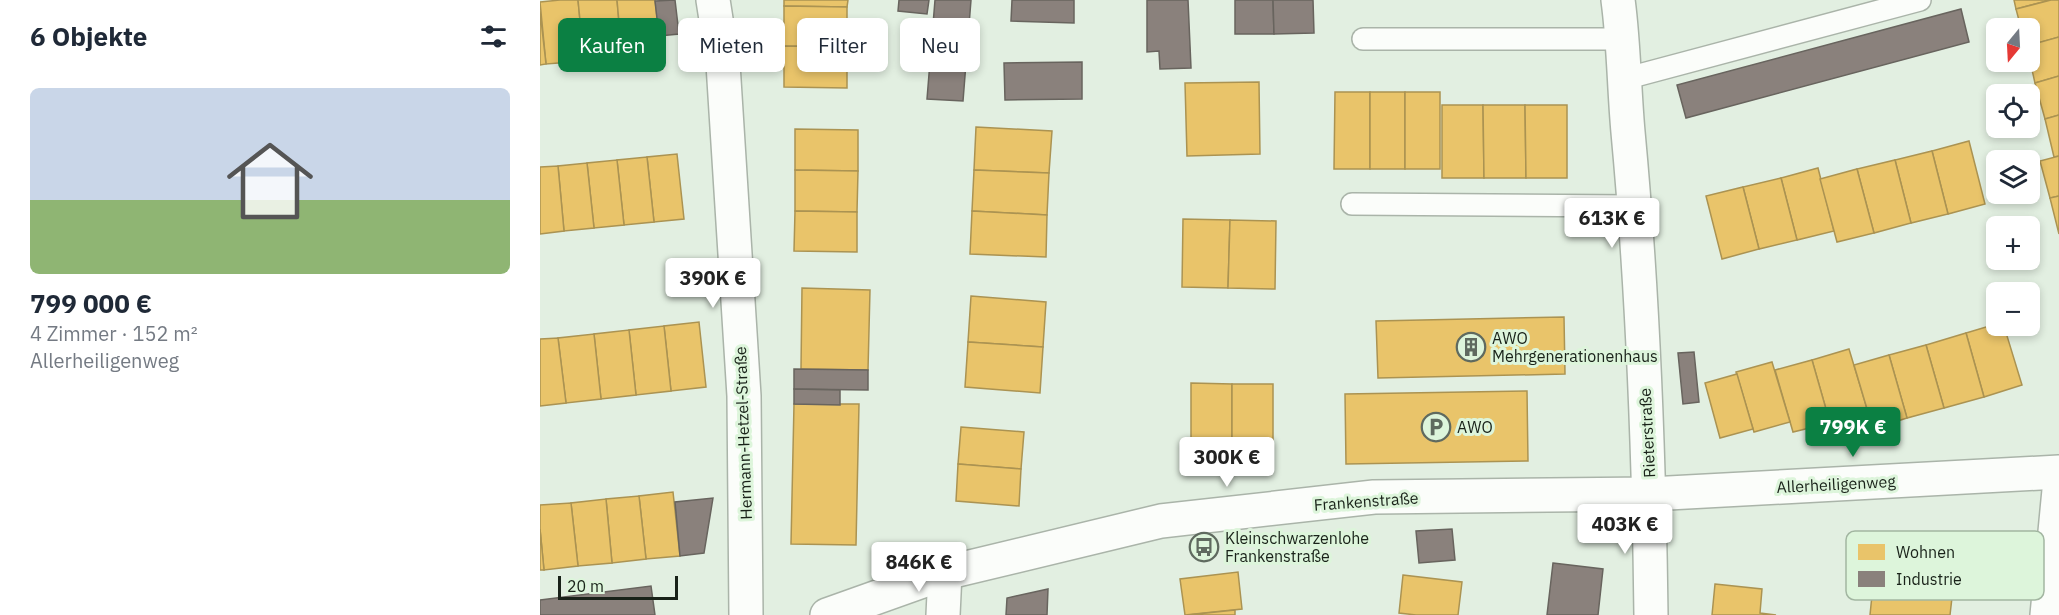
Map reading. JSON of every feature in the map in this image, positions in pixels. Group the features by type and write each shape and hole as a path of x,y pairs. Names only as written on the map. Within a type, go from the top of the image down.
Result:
{"street":[{"name":"Hermann-Hetzel-Straße","path":"713,0 723,64 744,396 746,615"},
{"name":"Rieterstraße","path":"1618,0 1635,206 1650,494 1651,615"},
{"name":"Allerheiligenweg","path":"1650,494 2059,472"},
{"path":"2047,615 2059,490"},
{"name":"Frankenstraße","path":"827,615 945,573 1161,522 1374,497 1650,494"},
{"path":"944,615 945,573"}],"lane":[{"path":"1624,79 1920,0"},
{"path":"1363,39 1623,39"},
{"path":"1352,204 1635,206"}],"building: Wohnen":[{"path":"578,0 580,18 558,18 558,63 546,64 540,2"},
{"path":"578,0 617,0 619,18 580,18"},
{"path":"617,0 655,0 657,18 619,18"},
{"path":"784,0 848,0 847,7 784,6"},
{"path":"2014,0 2051,0 2016,9"},
{"path":"2059,0 2059,37 2040,42 2040,18 2018,18 2016,9"},
{"path":"784,6 847,7 847,18 797,18 797,46 785,46"},
{"path":"540,11 546,64 540,65"},
{"path":"2059,37 2059,76 2035,83 2032,72 2040,72 2040,42"},
{"path":"785,46 797,46 797,72 847,72 847,88 784,87"},
{"path":"2059,76 2059,115 2045,119 2040,101 2040,84 2035,83"},
{"path":"1259,82 1260,154 1187,156 1185,83"},
{"path":"1335,92 1370,92 1370,169 1334,169"},
{"path":"1370,92 1405,92 1405,169 1370,169"},
{"path":"1405,92 1440,92 1440,169 1405,169"},
{"path":"1442,105 1483,105 1484,178 1442,178"},
{"path":"1483,105 1525,105 1526,178 1484,178"},
{"path":"1525,105 1567,105 1567,178 1526,178"},
{"path":"2059,115 2059,156 2054,157 2045,119"},
{"path":"976,127 1052,131 1049,173 974,170"},
{"path":"795,129 858,130 858,171 795,170"},
{"path":"1969,141 1985,204 1948,214 1932,151"},
{"path":"1932,151 1948,214 1911,223 1895,160"},
{"path":"677,154 684,219 654,222 647,157"},
{"path":"2059,156 2059,196 2050,198 2040,161"},
{"path":"647,157 654,222 624,225 617,160"},
{"path":"617,160 624,225 594,228 587,163"},
{"path":"1895,160 1911,223 1874,233 1857,169"},
{"path":"587,163 594,228 564,231 558,166"},
{"path":"558,166 564,231 540,234 540,167"},
{"path":"1818,168 1834,231 1797,240 1781,178"},
{"path":"1857,169 1874,233 1837,242 1820,179"},
{"path":"795,170 858,171 857,212 795,211"},
{"path":"974,170 1049,173 1047,215 972,211"},
{"path":"1781,178 1797,240 1759,249 1743,187"},
{"path":"1743,187 1759,249 1722,259 1706,196"},
{"path":"2059,196 2059,234 2050,198"},
{"path":"795,211 857,212 857,252 794,251"},
{"path":"972,211 1047,215 1046,257 970,254"},
{"path":"1183,219 1230,220 1228,288 1182,287"},
{"path":"1230,220 1276,221 1275,289 1228,288"},
{"path":"802,288 870,290 868,370 801,369"},
{"path":"971,296 1046,302 1043,347 968,342"},
{"name":"AWO Mehrgenerationenhaus","path":"1564,317 1565,374 1378,378 1376,321"},
{"path":"699,322 706,387 671,391 664,326"},
{"path":"664,326 671,391 636,395 629,330"},
{"path":"1986,327 1986,336 2007,336 2022,385 1984,397 1966,333"},
{"path":"629,330 636,395 601,399 594,334"},
{"path":"1966,333 1984,397 1944,408 1926,345"},
{"path":"594,334 601,399 566,403 558,338"},
{"path":"558,338 566,403 540,406 540,339"},
{"path":"968,342 1043,347 1040,393 965,387"},
{"path":"1926,345 1944,408 1907,418 1889,355"},
{"path":"1849,349 1868,412 1830,423 1812,360"},
{"path":"1889,355 1907,418 1873,429 1854,365"},
{"path":"1812,360 1830,423 1793,432 1775,370"},
{"path":"1772,362 1790,422 1754,432 1736,372"},
{"path":"1737,374 1753,429 1720,438 1705,383"},
{"path":"1191,383 1232,384 1232,450 1191,449"},
{"path":"1232,384 1273,384 1273,450 1232,450"},
{"name":"AWO","path":"1527,391 1528,461 1346,464 1345,394"},
{"path":"794,404 859,404 856,545 791,544"},
{"path":"961,427 1024,432 1021,469 958,464"},
{"path":"958,464 1021,469 1019,506 956,501"},
{"path":"673,492 680,556 646,559 639,496"},
{"path":"639,496 646,559 612,563 606,499"},
{"path":"606,499 612,563 578,566 571,503"},
{"path":"571,503 578,566 544,570 540,505"},
{"path":"540,529 544,570 540,570"},
{"path":"1238,572 1242,609 1185,615 1180,579"},
{"path":"1403,575 1462,582 1458,615 1399,613"},
{"path":"1715,584 1762,589 1760,613 1776,615 1712,615"},
{"path":"1872,600 1952,600 1950,615 1870,615"},
{"path":"1235,610 1235,615 1188,615"}],"building: Industrie":[{"path":"675,0 678,34 666,35 666,18 657,18 655,1"},
{"path":"899,0 929,0 927,14 898,11"},
{"path":"935,0 971,0 970,18 934,18"},
{"path":"1012,0 1074,0 1074,23 1011,21"},
{"path":"1147,0 1188,0 1191,68 1160,69 1159,51 1147,52"},
{"path":"1235,0 1273,0 1274,34 1235,34"},
{"path":"1273,0 1313,0 1314,33 1274,34"},
{"path":"1961,9 1969,42 1686,118 1677,85"},
{"path":"1082,62 1082,99 1005,100 1004,63"},
{"path":"929,72 965,72 963,101 927,99"},
{"path":"1694,352 1699,402 1683,404 1678,353"},
{"path":"794,369 868,370 868,390 794,389"},
{"path":"794,389 840,390 840,405 794,404"},
{"path":"713,498 704,553 680,556 675,502"},
{"path":"1452,529 1455,560 1419,563 1416,531"},
{"path":"1553,563 1603,569 1598,615 1547,615"},
{"path":"651,586 655,615 540,615 540,600"},
{"path":"1048,589 1047,615 1006,615 1007,598"}],"place":[{"name":"AWO Mehrgenerationenhaus","path":"1471,347"},
{"name":"AWO","path":"1436,427"},
{"name":"Kleinschwarzenlohe Frankenstraße","path":"1204,547"}]}
